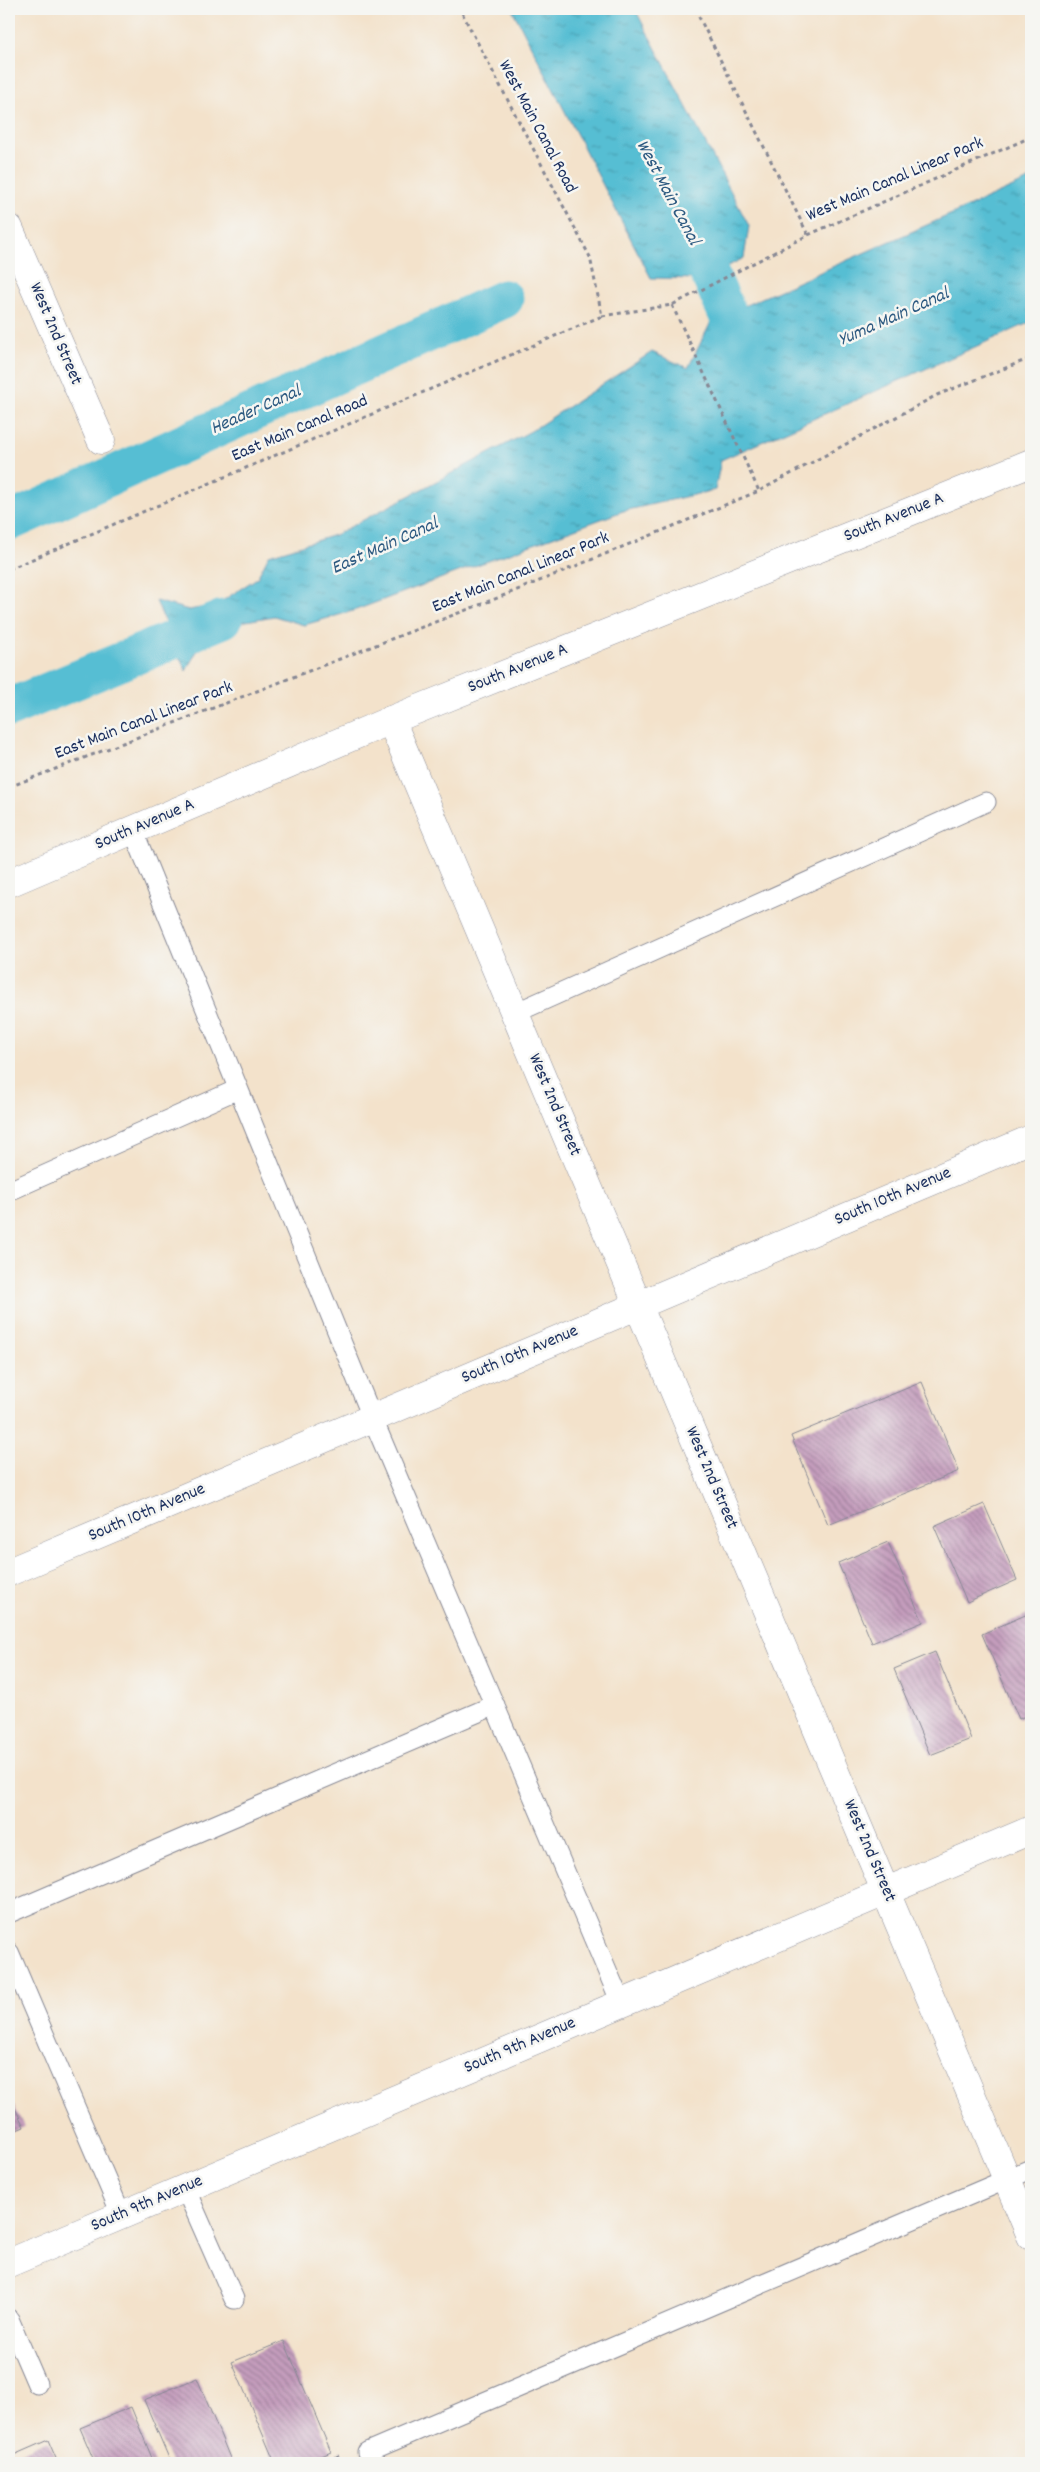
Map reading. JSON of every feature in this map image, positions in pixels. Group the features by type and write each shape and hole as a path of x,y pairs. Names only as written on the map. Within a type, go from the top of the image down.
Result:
{"street":[{"name":"West 2nd Street","path":"9,228 101,440"},
{"name":"South Avenue A","path":"9,884 391,720 1031,463"},
{"name":"West 2nd Street","path":"391,720 886,1892 1019,2174 1031,2236"},
{"name":"South 10th Avenue","path":"9,1572 1031,1139"},
{"name":"South 9th Avenue","path":"9,2263 1031,1830"}],"lane":[{"path":"515,1013 986,802"},
{"path":"132,830 372,1417 621,2003"},
{"path":"9,1190 238,1088"},
{"path":"9,1913 495,1705"},
{"path":"9,1952 121,2214"},
{"path":"367,2452 1019,2174"},
{"path":"184,2188 234,2299"},
{"path":"9,2319 37,2384"}],"path":[{"name":"West Main Canal Road","path":"460,9 590,257 602,316"},
{"name":"West Main Canal Linear Park","path":"695,9 808,235 1031,136"},
{"name":"East Main Canal Road","path":"9,569 602,316 672,305 808,235"},
{"path":"672,305 759,491"},
{"name":"East Main Canal Linear Park","path":"9,788 505,595 759,491 937,395 1031,358"}],"water":[{"path":"512,9 635,9 749,226 744,258 702,279 651,278"},
{"name":"Yuma Main Canal","path":"1031,179 1031,322 721,460 715,490 623,511 353,611 304,625 274,616 224,625 202,642 186,671 156,601 189,610 216,605 257,578 269,555 335,535 531,431 652,352 688,368 712,320"}],"building":[{"path":"922,1382 959,1471 828,1525 791,1436"},
{"path":"984,1504 1017,1580 967,1602 934,1526"},
{"path":"888,1542 923,1622 872,1643 838,1563"},
{"path":"1030,1613 1031,1713 1019,1719 982,1634"},
{"path":"935,1652 971,1739 930,1755 894,1669"},
{"path":"9,2095 24,2127 9,2133"},
{"path":"284,2341 331,2452 305,2463 275,2463 232,2362"},
{"path":"197,2378 232,2463 171,2463 144,2400"},
{"path":"131,2407 154,2463 95,2463 80,2428"},
{"path":"48,2440 58,2463 9,2463 9,2457"}],"waterway":[{"name":"West Main Canal","path":"685,227 709,273 749,361"},
{"name":"Header Canal","path":"9,522 504,299"},
{"name":"East Main Canal","path":"9,708 223,619"}]}
